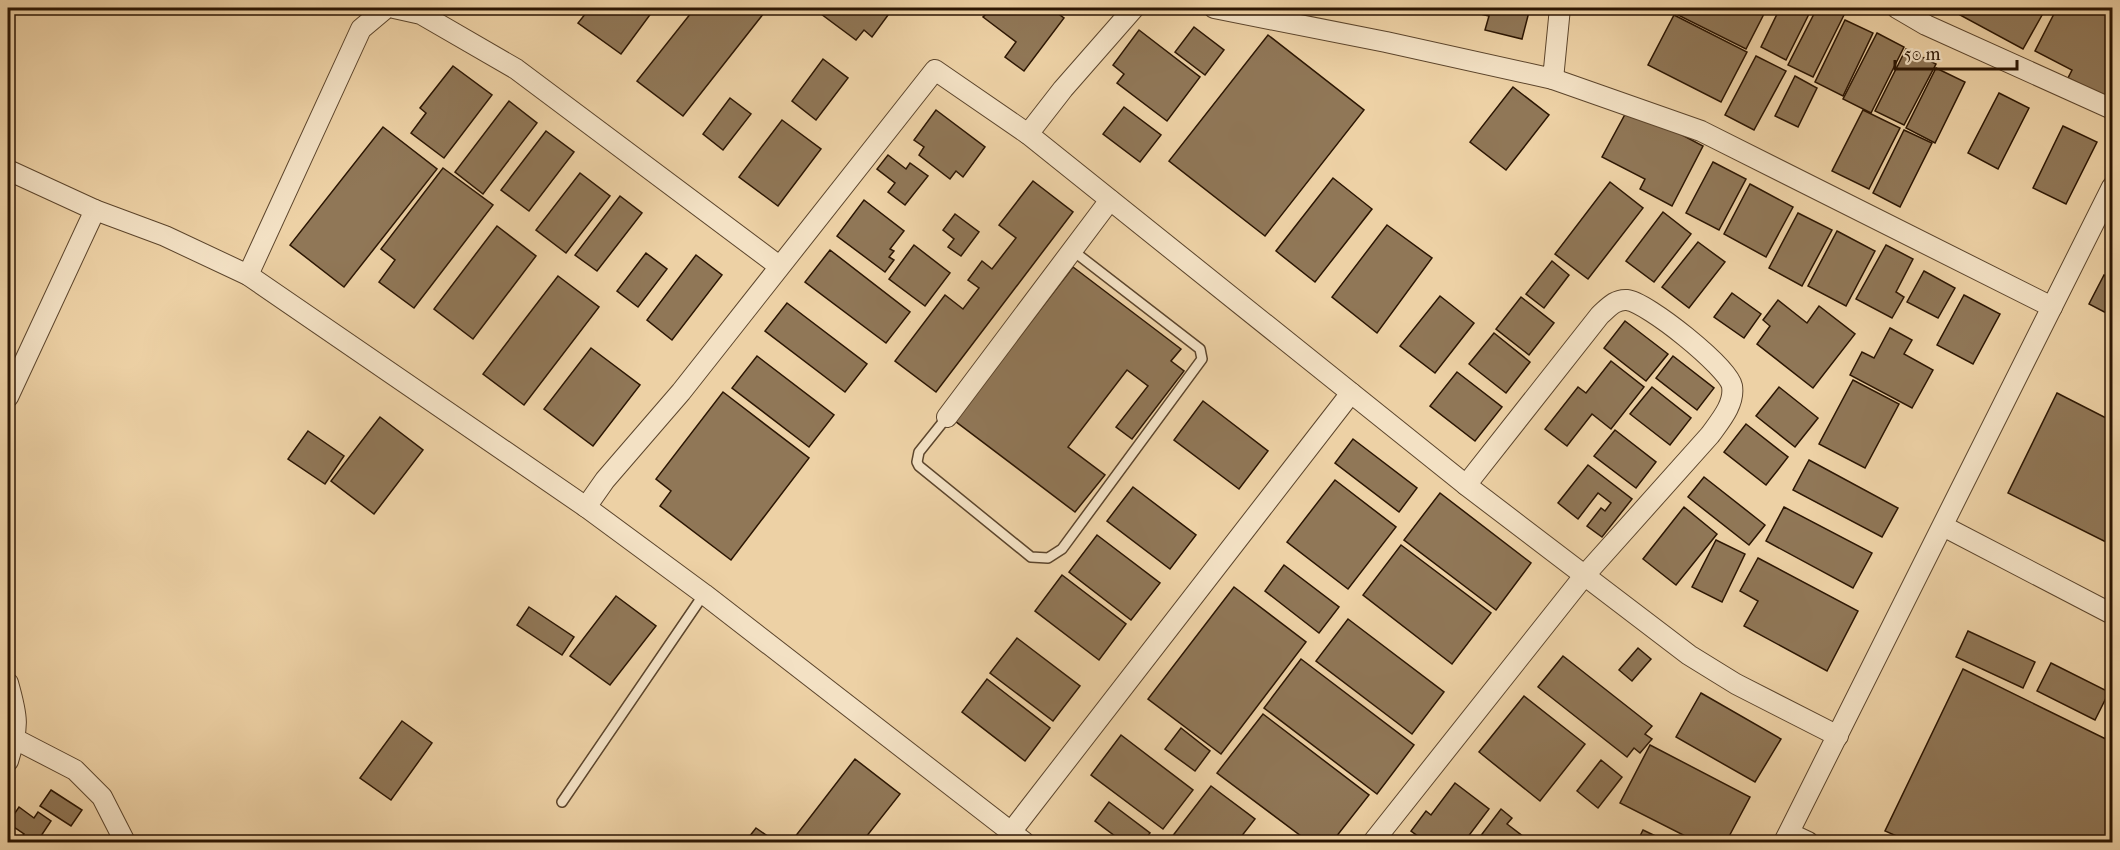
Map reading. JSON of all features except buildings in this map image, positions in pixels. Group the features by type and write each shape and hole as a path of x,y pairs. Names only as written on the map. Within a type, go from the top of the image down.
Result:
{"street":[{"path":"248,275 362,28 386,8"},
{"path":"394,8 421,14 516,69 779,266"},
{"path":"1028,134 1134,8"},
{"path":"1214,8 1386,42 1553,79 1701,131 2052,307"},
{"path":"1553,79 1560,8"},
{"path":"1898,8 1926,25 2112,109"},
{"path":"586,507 605,480 681,392 934,70 1028,134 1466,485 1689,656 1736,684 1838,736"},
{"path":"8,170 95,210 165,236 248,275 586,507 704,594 1018,837 1351,393"},
{"path":"1808,843 1787,838 2112,187"},
{"path":"947,417 1110,200"},
{"path":"8,397 95,210"},
{"path":"1373,843 1584,576 1710,435 1726,412 1732,395 1732,384 1725,373 1668,322 1643,306 1627,300 1613,303 1600,315 1466,485"},
{"path":"1943,526 2112,614"},
{"path":"8,683 17,714 15,739 8,761"},
{"path":"15,739 75,770 102,797 125,843"}],"lane":[{"path":"947,417 919,452 917,462 919,466 1031,556 1048,558 1062,549 1202,358 1200,349 1072,250"},
{"path":"562,802 704,594"}]}
